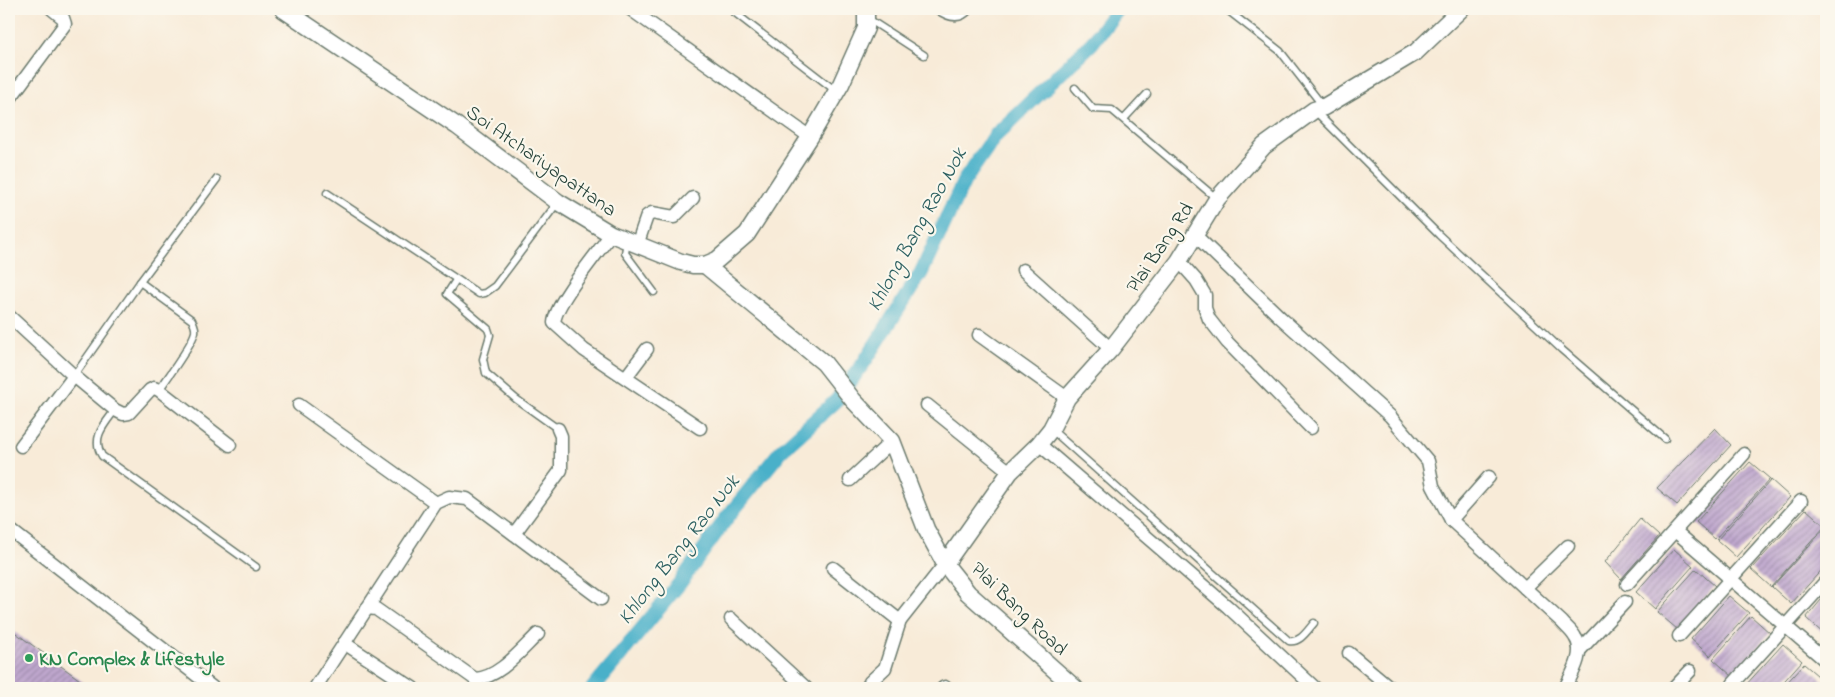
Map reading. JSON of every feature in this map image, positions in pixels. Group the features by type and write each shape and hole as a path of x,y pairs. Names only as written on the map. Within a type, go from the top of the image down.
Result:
{"street":[{"path":"9,100 65,24 64,18 52,9"},
{"name":"Soi Atchariyapattana","path":"283,9 457,126 558,202 611,234 681,262 705,265"},
{"path":"630,9 810,137"},
{"name":"Plai Bang Rd","path":"945,564 1010,472 1039,444 1050,429 1067,398 1112,350 1179,261 1217,199 1264,146 1319,109 1416,52 1461,9"},
{"path":"705,265 717,260 747,234 810,137 837,91 866,28 866,13"},
{"path":"632,243 647,216 652,213 674,217 692,198"},
{"path":"611,234 562,301 554,316 554,323 584,350 700,428"},
{"path":"1195,236 1281,318 1390,416 1428,461 1434,486 1450,520 1562,622 1576,638 1580,650"},
{"path":"1179,261 1196,280 1205,295 1205,308 1209,319 1227,342 1311,428"},
{"name":"Plai Bang Road","path":"705,265 824,363 853,400 892,441 926,530 945,564 968,593 1075,688"},
{"path":"1023,270 1112,350"},
{"path":"9,316 110,407 123,414 129,413 154,388 230,445"},
{"path":"979,335 1067,398"},
{"path":"626,377 647,349"},
{"path":"21,446 74,376"},
{"path":"299,405 436,503"},
{"path":"926,405 1010,472"},
{"path":"514,534 561,470 561,436 558,429"},
{"path":"850,480 892,441"},
{"path":"1039,444 1228,607 1315,688"},
{"path":"1627,584 1744,454"},
{"path":"1450,520 1489,477"},
{"path":"315,688 436,503 449,497 468,499 601,599"},
{"path":"1679,636 1801,501"},
{"path":"9,529 213,688"},
{"path":"1675,531 1826,661"},
{"path":"1525,588 1568,546"},
{"path":"871,686 884,668 900,622 945,564"},
{"path":"833,568 900,622"},
{"path":"1733,684 1826,580"},
{"path":"1565,688 1573,673 1580,650 1625,602"},
{"path":"367,608 376,609 475,679 484,679 496,674 538,634"},
{"path":"731,619 806,688"},
{"path":"344,643 413,688"},
{"path":"1349,653 1391,688"},
{"path":"1674,688 1690,671"}],"lane":[{"path":"730,9 837,91"},
{"path":"936,9 946,16 954,17 961,17 970,9"},
{"path":"1226,9 1280,51 1319,109 1439,235 1560,348 1665,438"},
{"path":"866,13 924,55"},
{"path":"1075,88 1093,109 1112,110 1217,199"},
{"path":"1124,120 1147,94"},
{"path":"74,376 140,282 217,179"},
{"path":"327,194 479,294 485,293 494,286 558,202"},
{"path":"632,243 625,253 654,292"},
{"path":"456,280 447,294 488,329 490,335 483,359 486,374 516,400 558,429"},
{"path":"140,282 192,320 195,325 195,332 182,356 159,390"},
{"path":"110,407 98,436 97,444 102,456 256,567"},
{"path":"1050,429 1289,641 1294,642 1299,639 1314,623"}],"building":[{"path":"1715,428 1731,445 1677,505 1657,488"},
{"path":"1750,462 1770,479 1715,539 1696,522"},
{"path":"1771,480 1790,497 1736,557 1717,540"},
{"path":"1806,509 1825,526 1771,587 1751,569"},
{"path":"1640,519 1659,536 1621,579 1605,562"},
{"path":"1826,527 1826,565 1791,604 1772,587"},
{"path":"1674,549 1693,566 1655,609 1636,592"},
{"path":"1696,569 1715,586 1677,629 1657,612"},
{"path":"1826,594 1826,633 1825,635 1806,618"},
{"path":"1729,596 1749,613 1710,656 1691,639"},
{"path":"1751,616 1770,633 1732,676 1713,659"},
{"name":"KN Complex & Lifestyle","path":"9,628 91,688 9,688"},
{"path":"1783,644 1802,661 1778,688 1744,687"},
{"path":"1804,664 1824,681 1817,688 1782,688"}],"waterway":[{"name":"Khlong Bang Rao Nok","path":"593,688 679,584 726,519 781,451 837,400 865,361 921,273 964,181 995,136 1092,43 1118,9"}],"place":[{"name":"KN Complex & Lifestyle","path":"29,658"}]}
